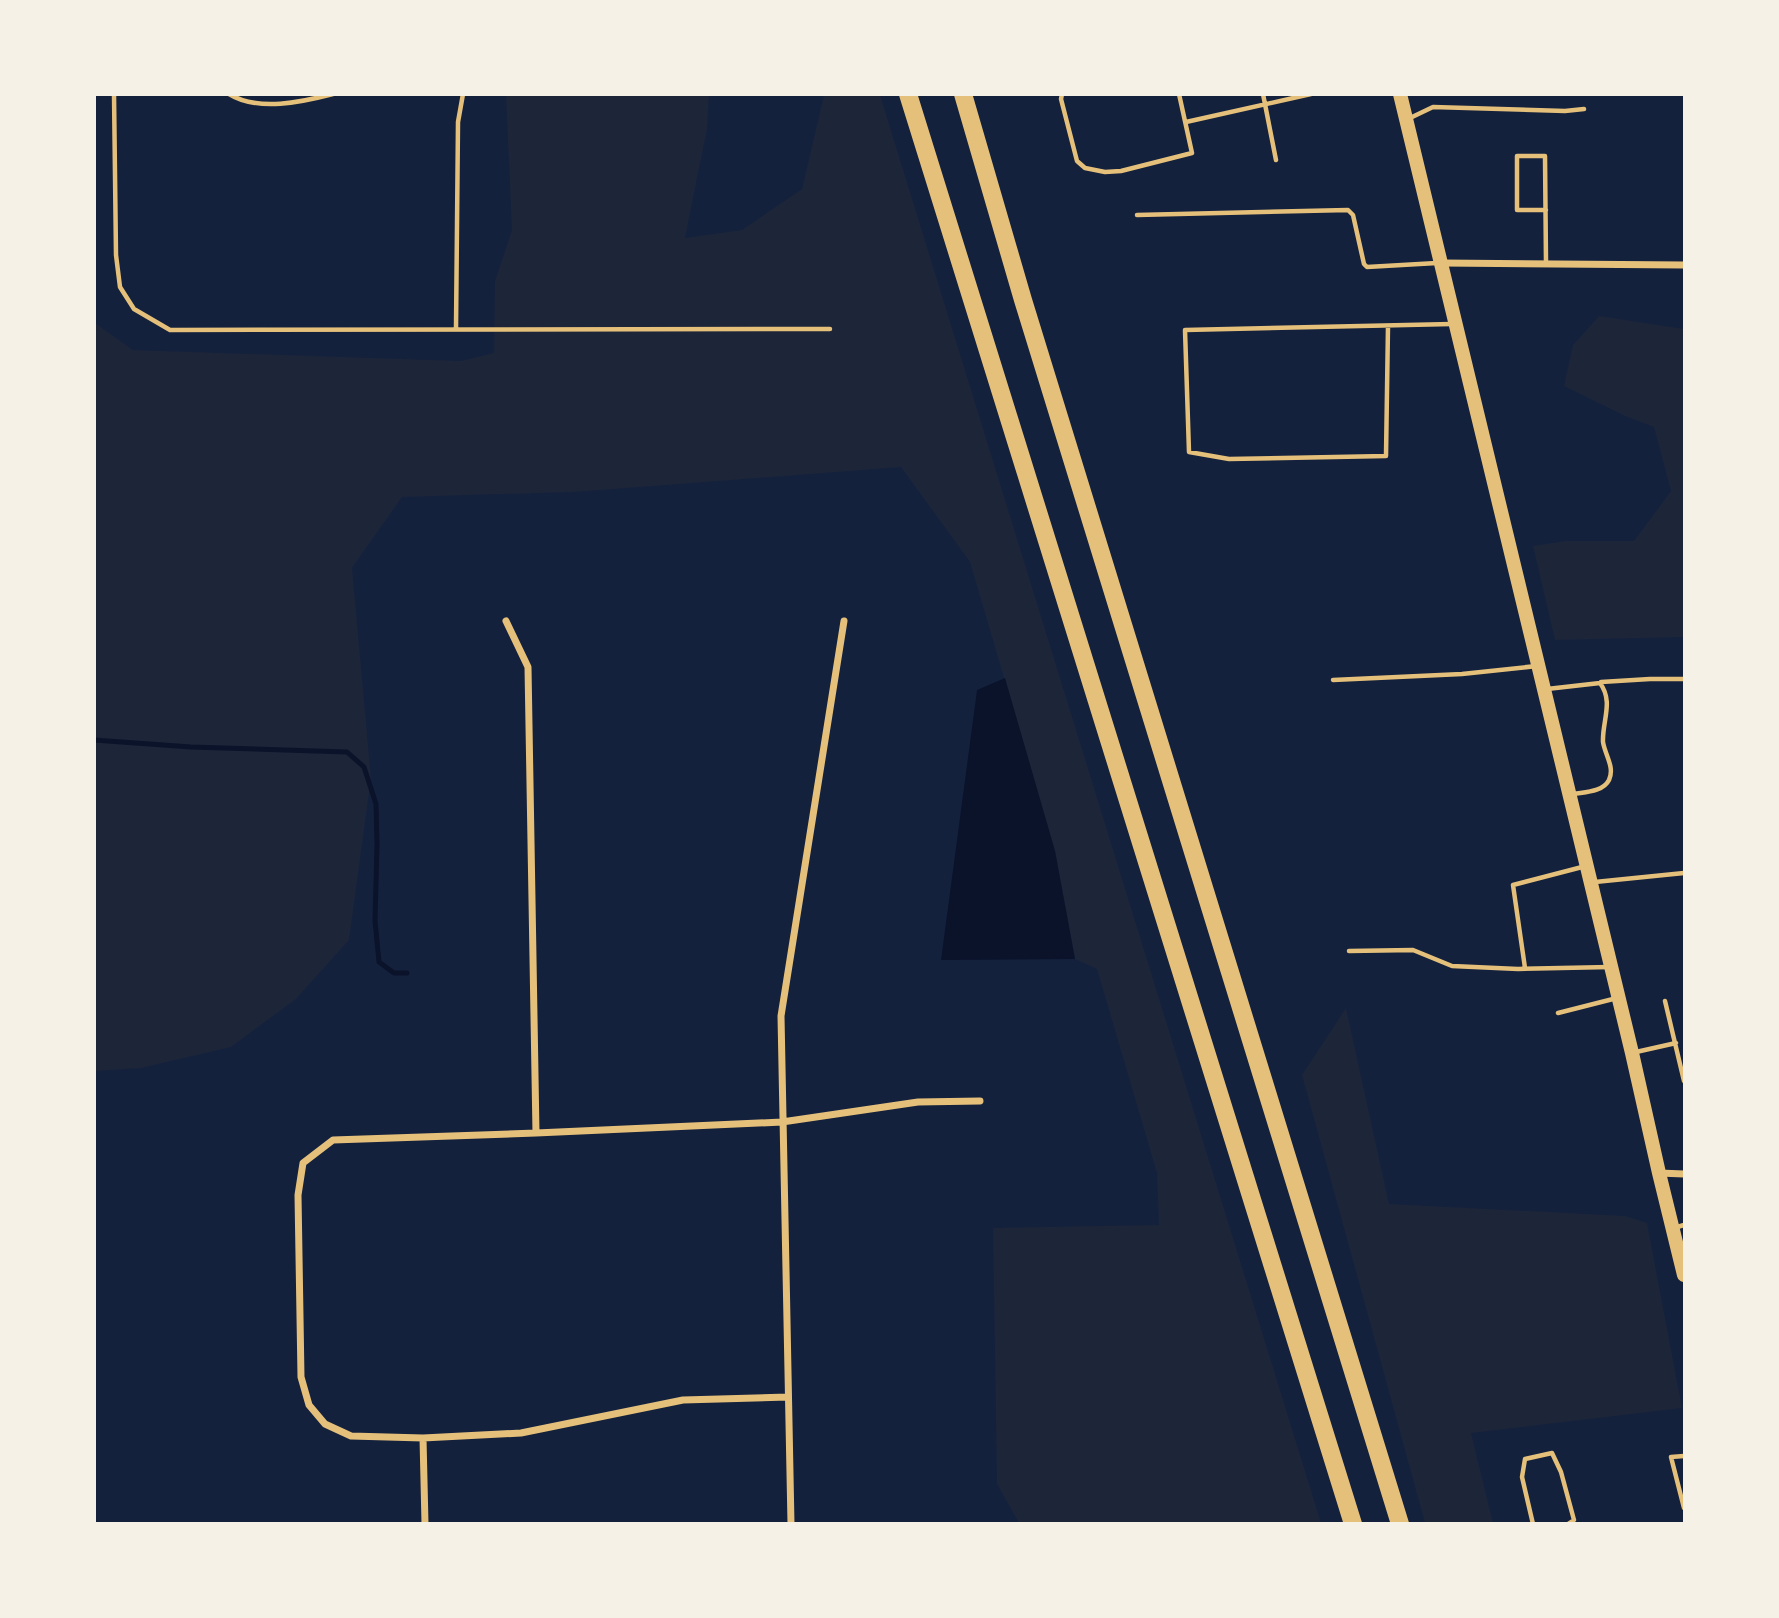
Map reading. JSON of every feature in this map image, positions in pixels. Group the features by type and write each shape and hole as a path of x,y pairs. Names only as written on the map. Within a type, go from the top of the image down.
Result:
{"highway":[{"path":"908,94 1353,1524"},
{"path":"962,94 1400,1524"}],"main road":[{"path":"1400,94 1632,1053 1658,1173 1679,1227 1685,1275"}],"street":[{"path":"1442,263 1685,265"},
{"path":"506,621 528,667 536,1133"},
{"path":"791,1524 781,1016 844,621"},
{"path":"788,1397 682,1400 522,1433 423,1438 351,1436 325,1424 309,1405 301,1377 298,1195 303,1163 333,1140 782,1122 918,1102 980,1101"},
{"path":"1658,1173 1685,1174"},
{"path":"423,1438 425,1524"}],"lane":[{"path":"114,94 116,255 120,287 134,309 170,330 830,329"},
{"path":"229,94 237,99 265,104 300,103 333,94"},
{"path":"456,329 458,122 463,94"},
{"path":"1062,94 1077,161 1085,169 1105,172 1121,171 1192,153 1179,94"},
{"path":"1263,94 1276,160"},
{"path":"1185,122 1311,94"},
{"path":"1406,119 1433,107 1565,111 1584,109"},
{"path":"1546,211 1517,210 1517,156 1545,156 1546,211 1546,264"},
{"path":"1137,215 1348,210 1353,215 1364,264 1367,267 1442,263"},
{"path":"1388,326 1386,456 1229,459 1189,452 1185,330 1456,324"},
{"path":"1333,680 1462,674 1537,666"},
{"path":"1544,689 1600,682 1685,679"},
{"path":"1570,795 1600,789 1608,782 1611,769 1603,739 1607,712 1606,691 1600,682"},
{"path":"1525,968 1513,885 1586,866"},
{"path":"1591,882 1685,873"},
{"path":"1349,951 1413,950 1452,966 1611,967"},
{"path":"1558,1013 1618,998"},
{"path":"1665,1001 1685,1081"},
{"path":"1632,1053 1676,1043"},
{"path":"1533,1524 1522,1477 1525,1459 1552,1453 1561,1472 1574,1520 1568,1524"},
{"path":"1685,1456 1671,1457 1685,1508"}],"shaded area":[{"path":"506,95 709,95 707,129 685,238 742,230 802,189 824,95 880,95 1321,1523 1019,1523 997,1484 993,1228 1159,1225 1157,1173 1097,969 1075,959 1055,851 970,562 901,467 574,492 402,497 352,568 371,778 349,940 296,999 231,1047 141,1068 95,1071 95,323 133,350 461,361 494,353 495,281 512,230"},
{"path":"1599,316 1684,329 1684,637 1555,640 1533,546 1565,541 1634,541 1671,491 1654,427 1564,386 1573,345"},
{"path":"1005,678 1055,851 1075,959 941,960 977,690"},
{"path":"1346,1008 1389,1204 1625,1216 1647,1223 1682,1408 1471,1433 1493,1523 1425,1523 1302,1075"}],"waterway":[{"path":"94,740 191,747 347,752 364,767 376,804 375,921 379,962 394,973 407,973"}]}
